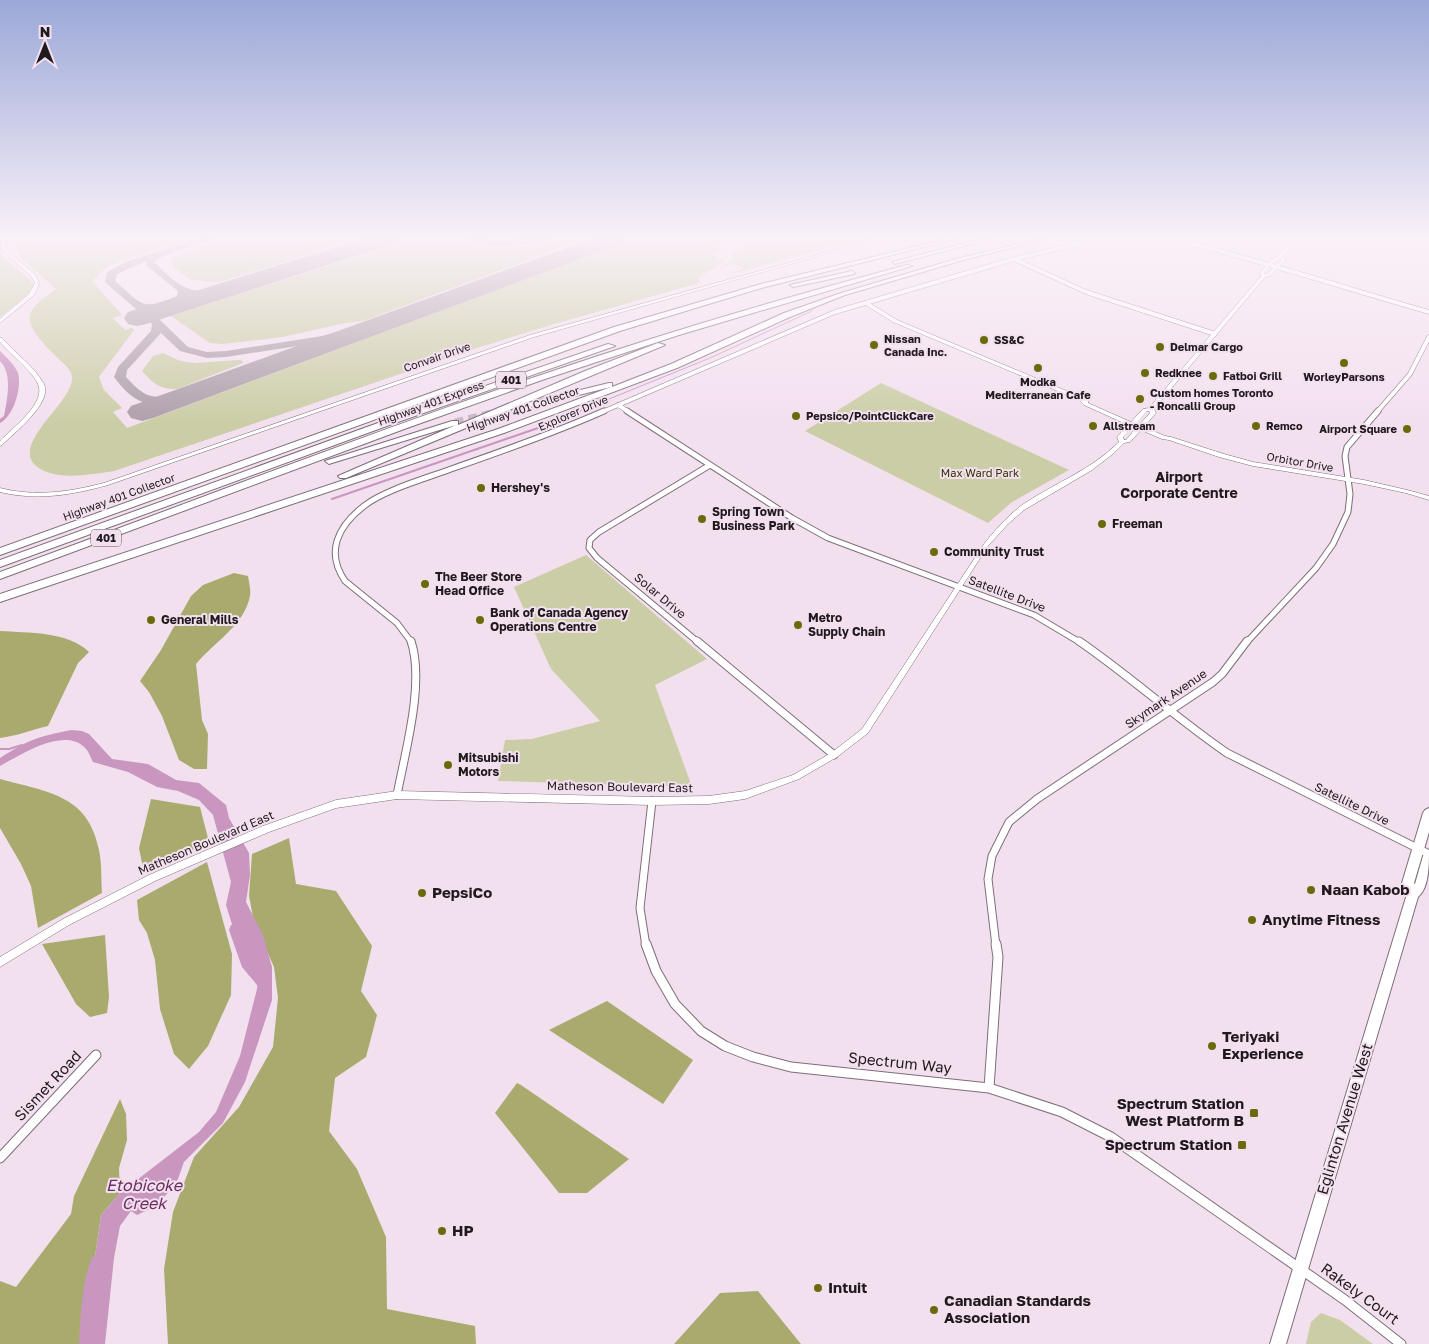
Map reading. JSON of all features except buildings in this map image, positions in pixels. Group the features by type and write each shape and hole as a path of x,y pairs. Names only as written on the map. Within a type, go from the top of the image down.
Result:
{"highway":[{"name":"Highway 401 Collector","path":"0,552 617,329 712,300"},
{"path":"523,364 669,317 732,300"},
{"name":"Highway 401 Express","path":"0,564 575,357 764,300"},
{"name":"Highway 401 Express","path":"0,576 211,499 283,470 539,378 664,336 787,300"},
{"path":"190,535 372,465 651,348 792,300"},
{"name":"Highway 401 Collector","path":"0,598 501,431 682,363 755,329 828,300"},
{"path":"520,407 625,380 755,329"},
{"path":"211,499 455,423"}],"main road":[{"name":"Eglinton Avenue West","path":"1278,1344 1413,894 1419,890 1429,813"}],"street":[{"path":"0,322 8,313 26,300"},
{"name":"Convair Drive","path":"0,490 16,494 42,495 70,492 106,484 532,336 660,300"},
{"name":"Explorer Drive","path":"396,794 417,678 416,650 402,629 345,581 339,572 334,554 345,524 365,505 396,489 553,433 826,315 877,300"},
{"path":"1112,300 1215,334"},
{"name":"Matheson Boulevard East","path":"1122,442 1120,437 1145,410 1151,409 1243,300"},
{"path":"1386,300 1429,314"},
{"name":"Orbitor Drive","path":"866,303 895,321 1082,400 1086,404 1134,422 1164,438 1254,464 1384,486 1429,498"},
{"name":"Skymark Avenue","path":"989,1088 998,956 988,880 992,856 1004,830 1016,815 1036,799 1170,711 1222,674 1256,630 1316,568 1333,544 1348,512 1350,494 1346,456 1347,447 1410,374 1429,337"},
{"path":"0,339 42,385 43,394 37,406 0,444"},
{"name":"Satellite Drive","path":"618,404 792,518 828,538 1034,615 1076,638 1170,711 1228,753 1425,853"},
{"name":"Matheson Boulevard East","path":"0,962 66,922 152,878 266,829 336,804 396,794 652,801 710,800 745,796 796,777 834,755 865,731 960,587 986,544 1017,512 1056,487 1089,470 1122,442 1128,440 1153,413 1151,409"},
{"name":"Solar Drive","path":"710,465 599,532 590,540 589,548 594,555 834,755"},
{"name":"Spectrum Way","path":"652,801 641,920 654,970 671,998 690,1019 715,1041 760,1060 791,1067 989,1088 1062,1112 1111,1136 1300,1269"},
{"name":"Sismet Road","path":"0,1158 96,1055"},
{"name":"Rakely Court","path":"1300,1269 1345,1300 1401,1344"}],"green space":[{"path":"0,300 21,300 0,317"},
{"path":"41,300 109,300 122,315 113,318 125,330 132,328 134,330 99,377 104,390 122,408 113,412 127,428 470,300 640,300 477,348 114,471 74,476 44,471 36,466 30,457 31,446 36,434 64,398 70,387 72,377 68,368 45,345 31,325 31,312"},
{"path":"222,300 421,300 363,321 345,323 283,337 223,344 210,343 171,316"},
{"path":"163,353 180,361 195,363 239,360 243,361 243,363 177,389 171,389 157,385 142,371 153,356"},
{"name":"Max Ward Park","path":"881,383 1069,470 1012,502 988,523 805,431"},
{"path":"586,555 707,659 655,685 692,787 498,781 505,740 532,739 600,721 551,669 514,587"},
{"path":"234,573 248,576 250,596 247,607 235,625 196,664 202,720 208,734 207,769 194,769 179,760 162,716 149,692 140,681 161,650 191,596 203,585"},
{"path":"0,631 47,634 70,640 89,652 78,663 48,726 0,738"},
{"path":"0,779 49,792 75,806 86,817 94,831 99,850 102,893 38,928 31,886 21,864 0,828"},
{"path":"151,799 200,807 209,842 144,873 139,848"},
{"path":"289,838 296,884 336,891 372,946 361,991 377,1015 366,1057 335,1078 329,1131 357,1169 386,1237 387,1309 475,1326 476,1344 168,1344 164,1269 173,1212 194,1157 239,1107 273,1047 278,998 274,967 254,922 249,896 252,854"},
{"path":"207,862 232,954 231,995 208,1046 189,1069 174,1054 160,1009 155,960 147,933 139,920 137,900"},
{"path":"105,935 109,997 107,1013 90,1017 76,1004 42,944"},
{"path":"607,1001 693,1060 663,1104 549,1030"},
{"path":"517,1083 629,1159 587,1193 559,1193 495,1113"},
{"path":"120,1099 126,1114 127,1140 119,1168 120,1193 101,1215 95,1257 96,1295 88,1344 0,1344 0,1281 16,1287 71,1214 74,1196"},
{"path":"758,1291 801,1344 674,1344 720,1293"},
{"path":"1321,1313 1340,1320 1373,1344 1306,1344 1311,1322"}],"water":[{"path":"0,351 15,367 18,373 19,386 13,408 0,423 0,419 4,416 8,380 7,373 0,361"},
{"name":"Etobicoke Creek","path":"72,730 89,734 112,759 148,764 176,780 199,783 226,805 229,818 249,853 250,875 246,902 263,935 272,967 272,1000 245,1082 223,1123 184,1162 178,1179 166,1195 152,1208 137,1215 131,1211 120,1226 114,1258 105,1344 88,1344 96,1295 95,1257 101,1215 120,1193 199,1132 216,1112 240,1056 259,981 258,971 235,934 226,905 231,882 213,815 199,800 178,791 157,787 128,772 93,762 86,749 77,742 67,740 43,744 0,766 0,758 26,743 51,734"}],"waterway":[{"path":"577,412 710,358 812,311"},
{"path":"332,499 541,427 580,411"},
{"path":"0,749 9,749 22,745"},
{"name":"Etobicoke Creek","path":"236,930 247,962 265,983 264,988"},
{"name":"Etobicoke Creek","path":"88,1344 91,1299 98,1263"}],"taxiway":[{"path":"131,300 141,308 159,309"},
{"path":"159,309 178,300"},
{"path":"159,309 165,309"},
{"path":"159,309 152,319 184,349 207,355 226,354 323,339 382,323"},
{"path":"157,324 156,332 122,369 120,377 134,393 146,400 153,402 182,397"}],"runway":[{"path":"137,318 194,300"},
{"path":"142,412 447,300"}],"tunnel":[{"path":"499,412 520,407"},
{"path":"455,423 504,411"}],"place":[{"name":"SS&C","path":"984,340"},
{"name":"Nissan Canada Inc.","path":"874,345"},
{"name":"Delmar Cargo","path":"1160,347"},
{"name":"WorleyParsons","path":"1344,363"},
{"name":"Modka Mediterranean Cafe","path":"1038,368"},
{"name":"Redknee","path":"1145,373"},
{"name":"Fatboi Grill","path":"1213,376"},
{"name":"Custom homes Toronto - Roncalli Group","path":"1140,399"},
{"name":"Pepsico/PointClickCare","path":"796,416"},
{"name":"Allstream","path":"1093,426"},
{"name":"Remco","path":"1256,426"},
{"name":"Airport Square","path":"1407,429"},
{"name":"Hershey's","path":"481,488"},
{"name":"Spring Town Business Park","path":"702,519"},
{"name":"Freeman","path":"1102,524"},
{"name":"Community Trust","path":"934,552"},
{"name":"The Beer Store Head Office","path":"425,584"},
{"name":"General Mills","path":"151,620"},
{"name":"Bank of Canada Agency Operations Centre","path":"480,620"},
{"name":"Metro Supply Chain","path":"798,625"},
{"name":"Mitsubishi Motors","path":"448,765"},
{"name":"Naan Kabob","path":"1311,890"},
{"name":"PepsiCo","path":"422,893"},
{"name":"Anytime Fitness","path":"1252,920"},
{"name":"Teriyaki Experience","path":"1212,1046"},
{"name":"Spectrum Station West Platform B","path":"1254,1113"},
{"name":"Spectrum Station","path":"1242,1145"},
{"name":"HP","path":"442,1231"},
{"name":"Intuit","path":"818,1288"},
{"name":"Canadian Standards Association","path":"934,1310"}],"district":[{"name":"Airport Corporate Centre","path":"1179,486"}]}
